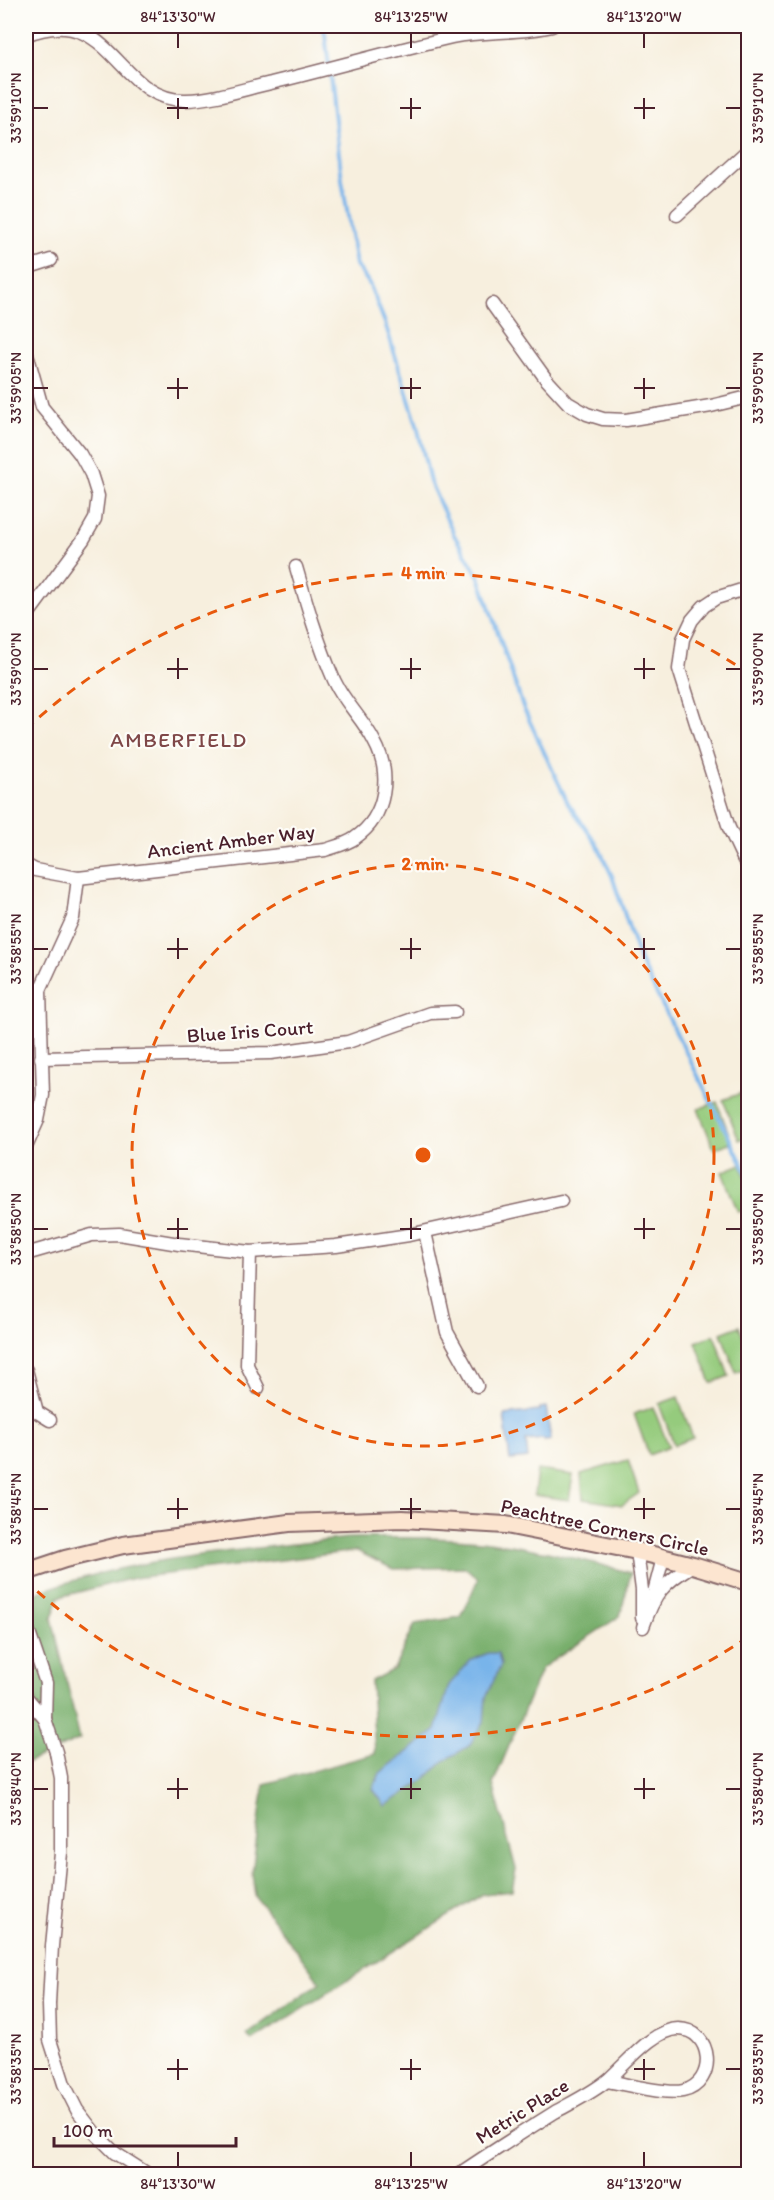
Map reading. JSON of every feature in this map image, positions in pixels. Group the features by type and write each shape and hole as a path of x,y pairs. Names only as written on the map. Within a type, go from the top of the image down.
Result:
{"street":[{"path":"26,35 42,28 78,30 93,37 154,94 185,100 231,92 454,31 533,30 552,26"},
{"path":"677,215 748,150"},
{"path":"26,268 51,260"},
{"path":"492,304 546,379 568,403 587,414 603,419 626,420 711,406 748,397"},
{"path":"26,350 42,407 80,454 91,474 98,496 95,519 83,540 26,617"},
{"name":"Ancient Amber Way","path":"26,866 35,870 78,878 325,850 354,839 368,826 379,810 383,791 386,773 382,757 374,739 335,682 315,631 296,567"},
{"path":"748,588 716,598 692,620 683,639 680,669 729,828 748,865"},
{"path":"26,1147 38,1120 43,1095 40,990 73,918 78,878"},
{"name":"Blue Iris Court","path":"41,1058 271,1053 348,1042 430,1013 455,1012"},
{"path":"26,1254 92,1235 119,1234 250,1252 336,1246 425,1232 561,1201"},
{"path":"425,1232 447,1332 477,1386"},
{"path":"250,1252 247,1365 258,1388"},
{"path":"26,1370 38,1412 50,1420"},
{"name":"Peachtree Corners Circle","path":"26,1572 65,1559 123,1545 301,1523 402,1519 506,1525 637,1551 748,1582"},
{"path":"637,1551 642,1590 643,1627 663,1558"},
{"path":"652,1600 676,1575 693,1565"},
{"path":"26,1624 46,1683 45,1719 56,1752 61,1778 61,1853 52,1946 50,2040 64,2084 77,2110 94,2132 115,2153 148,2175"},
{"path":"26,1697 45,1719"},
{"name":"Metric Place","path":"459,2175 606,2081 657,2035 668,2029 681,2028 693,2033 702,2041 707,2052 708,2065 704,2076 695,2086 684,2091 672,2092 606,2081"}],"green space":[{"path":"741,1093 748,1110 748,1136 739,1140 723,1100"},
{"path":"717,1102 732,1142 714,1149 698,1109"},
{"path":"741,1164 748,1184 748,1208 738,1212 722,1172"},
{"path":"739,1326 748,1350 748,1368 736,1373 721,1333"},
{"path":"714,1335 729,1376 711,1383 696,1342"},
{"path":"678,1397 693,1438 674,1445 659,1404"},
{"path":"653,1407 669,1447 649,1455 634,1414"},
{"path":"628,1460 639,1493 622,1505 583,1499 581,1474"},
{"path":"537,1470 573,1475 569,1500 534,1495"},
{"path":"349,1538 478,1541 547,1552 631,1573 620,1616 542,1668 493,1784 516,1869 512,1891 483,1894 252,2041 247,2035 320,1982 255,1896 252,1873 264,1784 375,1754 371,1681 394,1669 415,1624 461,1617 478,1579 465,1567 393,1569 357,1551 134,1578 59,1597 52,1618 80,1739 26,1763 26,1597 104,1572 144,1564"}],"water":[{"path":"546,1407 551,1440 526,1441 528,1458 510,1460 504,1415 539,1411 539,1408"},
{"path":"488,1653 498,1653 501,1665 486,1697 484,1722 469,1746 444,1761 424,1780 385,1806 373,1789 380,1773 436,1730 449,1685 470,1661"}],"waterway":[{"path":"322,26 325,33 342,180 356,265 369,283 385,323 417,425 430,482 454,535 479,577 523,707 568,803 598,846 612,876 640,961 748,1175"}],"district":[{"name":"AMBERFIELD","path":"179,740"}]}
